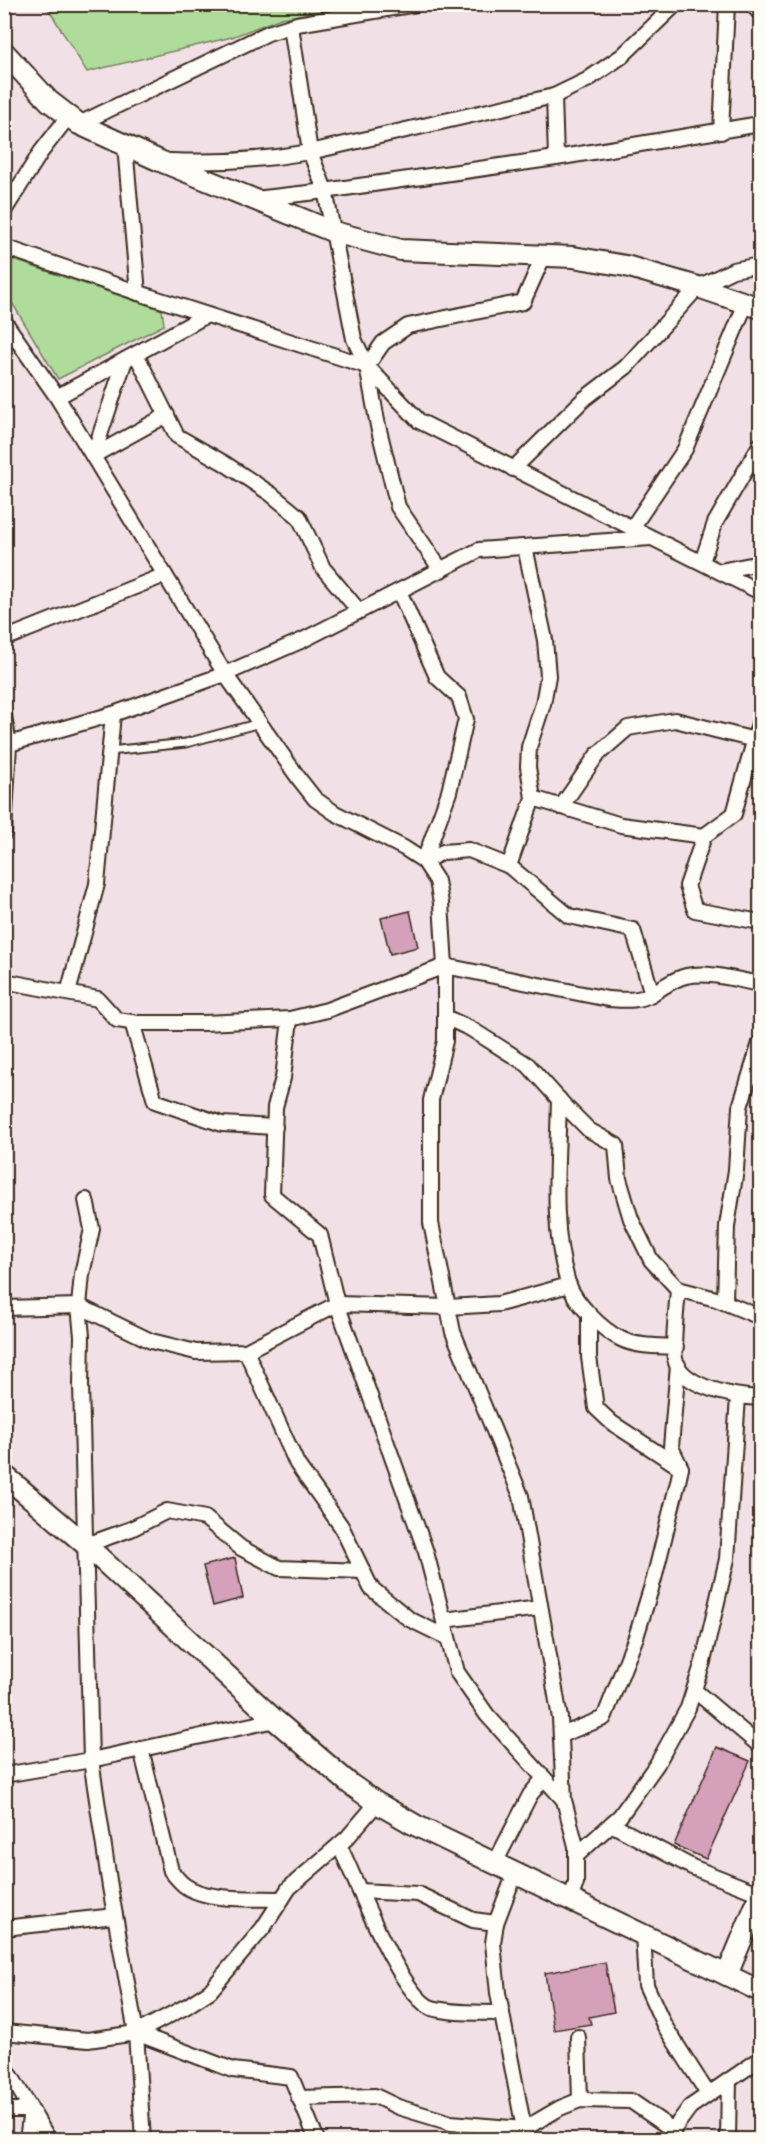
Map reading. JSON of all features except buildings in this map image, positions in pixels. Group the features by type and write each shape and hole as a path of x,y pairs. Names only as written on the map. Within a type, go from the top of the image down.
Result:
{"main road":[{"path":"4,52 49,101 74,120 125,146 334,232 401,249 573,257 626,266 753,305"},
{"path":"4,1475 86,1545 274,1720 350,1784 377,1803 415,1825 760,1991"},
{"path":"727,1975 760,1894"}],"street":[{"path":"4,211 41,152 74,120 268,33 291,26 416,4"},
{"path":"160,161 214,162 273,158 310,152 554,96 587,80 622,56 676,4"},
{"path":"721,132 728,4"},
{"path":"751,4 760,13"},
{"path":"291,26 310,152 325,190 354,339 367,366 378,426 398,507 441,570"},
{"path":"554,96 556,158"},
{"path":"252,199 556,158 760,124"},
{"path":"125,146 138,293"},
{"path":"4,247 138,293 367,366 419,421 760,592"},
{"path":"367,366 383,343 408,326 523,302 543,257"},
{"path":"513,469 584,399 626,367 698,287 733,270 760,265"},
{"path":"632,528 685,449 753,305"},
{"path":"57,397 207,315"},
{"path":"4,321 57,397 225,674 300,780 315,799 335,813 404,848 424,861 437,881 441,903 445,966 445,1041 431,1100 430,1223 453,1332 521,1496 560,1718 564,1800 576,1846 576,1883 570,1900"},
{"path":"131,357 167,415 177,436 243,475 299,517 323,568 359,611"},
{"path":"93,456 131,357"},
{"path":"93,456 167,415"},
{"path":"702,562 715,523 760,445"},
{"path":"7,745 113,714 225,674 303,640 479,550 652,537"},
{"path":"509,866 533,798 528,767 529,747 543,704 548,676 545,640 525,547"},
{"path":"720,571 760,563"},
{"path":"4,639 165,575"},
{"path":"399,591 436,677 459,697 466,719 449,792 424,861"},
{"path":"68,993 97,884 113,714"},
{"path":"4,716 7,745 4,833"},
{"path":"561,807 597,755 628,728 675,720 755,740"},
{"path":"760,720 734,814 704,836 687,886 695,910 760,922"},
{"path":"533,798 621,825 704,836"},
{"path":"424,861 443,852 468,850 509,866 569,916 633,930 652,994"},
{"path":"4,981 98,999 117,1020 204,1023 290,1019 327,1010 445,966 608,999 634,1001 652,994 666,983 686,976 710,975 760,984"},
{"path":"445,1017 471,1029 528,1065 589,1130 616,1145 619,1179 631,1219 651,1260 678,1289 725,1302 760,1317"},
{"path":"290,1019 283,1078 275,1107 272,1195 320,1235 337,1305 426,1552 457,1672 487,1715 564,1800"},
{"path":"132,1022 155,1101 222,1124 275,1127"},
{"path":"725,1302 728,1226 736,1170 740,1107 760,1042"},
{"path":"559,1099 556,1229 569,1285 589,1316 622,1340 676,1347"},
{"path":"86,1200 92,1229 82,1274 79,1306 82,1336 81,1385 91,1760 115,1917 136,2033 143,2139"},
{"path":"4,1308 79,1306 151,1341 196,1352 246,1351 337,1305 448,1307 499,1304 569,1285"},
{"path":"678,1289 675,1360 682,1372 703,1386 738,1397 760,1398"},
{"path":"589,1316 589,1357 596,1408 612,1423 681,1468"},
{"path":"246,1351 297,1464 341,1526 371,1588 409,1619 448,1638"},
{"path":"561,1735 604,1718 636,1636 654,1579 681,1468 671,1447 678,1365"},
{"path":"576,1856 620,1816 657,1764 688,1708 703,1662 727,1559 738,1397"},
{"path":"86,1545 131,1529 167,1511 205,1518 241,1548 279,1568 363,1571"},
{"path":"444,1620 540,1608"},
{"path":"693,1690 760,1746"},
{"path":"4,1775 91,1760 274,1720"},
{"path":"141,1749 171,1871 185,1886 202,1894 282,1899"},
{"path":"495,1863 530,1795 544,1778"},
{"path":"4,2032 88,2040 136,2033 187,2006 210,1991 263,1929 289,1888 339,1845 377,1803"},
{"path":"611,1824 692,1867 760,1894"},
{"path":"339,1845 370,1917 411,1990 430,2007 458,2012 502,2013"},
{"path":"515,1873 496,1923 494,1943 502,2013 522,2134"},
{"path":"360,1891 417,1894 473,1920 496,1923"},
{"path":"4,1928 115,1917"},
{"path":"643,1934 646,1985 664,2025 708,2094"},
{"path":"136,2033 233,2070 291,2077 317,2139"},
{"path":"578,2037 580,2100"},
{"path":"299,2098 375,2096 398,2107 451,2122 522,2134 560,2108 580,2100 631,2102 673,2135 690,2107 760,2059"},
{"path":"4,2064 49,2139"},
{"path":"728,2139 729,2080"},
{"path":"4,2110 31,2110"},
{"path":"27,2139 31,2110"}],"lane":[{"path":"109,752 186,743 260,723"}],"green space":[{"path":"46,5 365,5 281,18 232,37 87,72"},
{"path":"5,257 162,310 164,325 58,379 5,291"}]}
